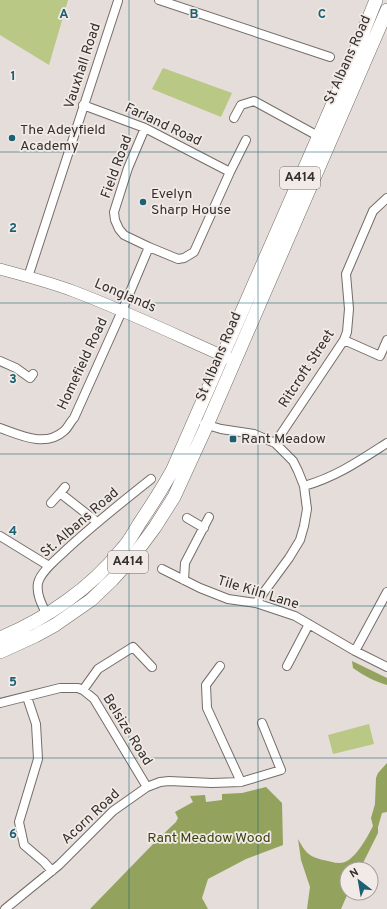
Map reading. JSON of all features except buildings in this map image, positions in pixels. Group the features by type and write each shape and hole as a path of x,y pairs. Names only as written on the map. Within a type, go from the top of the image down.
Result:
{"main road":[{"name":"St Albans Road","path":"0,638 46,615 84,588 123,549 164,486 173,469 350,65 376,0"},
{"name":"St Albans Road","path":"0,652 35,636 73,613 91,600 127,563 155,527 174,497 235,361 387,10"}],"street":[{"name":"Vauxhall Road","path":"28,276 83,105 119,0"},
{"path":"159,0 330,57"},
{"path":"234,118 241,105 254,101 318,136"},
{"name":"Farland Road","path":"83,105 145,128 230,172"},
{"name":"Field Road","path":"145,128 128,168 114,212 115,220 119,229 124,235 149,247"},
{"path":"122,311 149,247 178,259 184,258 194,252 246,140"},
{"name":"Ritcroft Street","path":"275,442 344,340 347,332 349,309 346,274 374,212 387,198"},
{"name":"Longlands","path":"0,269 72,290 235,361"},
{"name":"Homefield Road","path":"0,428 25,437 42,440 52,438 64,432 74,418 122,311"},
{"path":"344,340 380,356 387,340"},
{"path":"0,361 16,368 30,378 33,374"},
{"path":"193,423 207,424 221,429 254,434 275,442 293,462 304,486 307,509 300,540 289,558 256,603"},
{"path":"304,486 344,470 387,444"},
{"name":"St. Albans Road","path":"46,615 37,591 38,581 49,566 97,522 151,479"},
{"path":"51,503 63,490 97,522"},
{"path":"184,580 185,562 209,517"},
{"path":"187,518 204,528"},
{"path":"0,536 49,566"},
{"name":"Tile Kiln Lane","path":"162,569 200,588 228,599 256,603 282,611 309,624 355,651 387,667"},
{"path":"355,651 387,592"},
{"path":"287,666 309,624"},
{"name":"Belsize Road","path":"83,690 98,669 133,647 152,667"},
{"path":"220,666 206,685 207,708 241,782"},
{"name":"Belsize Road","path":"0,703 60,688 78,688 83,690 94,699 147,787"},
{"path":"27,697 36,724 38,759 19,822 24,845 52,871"},
{"name":"Acorn Road","path":"5,909 59,865 113,811 147,787 160,782 169,781 212,783 241,782 281,770 262,723"}],"green space":[{"path":"0,0 68,0 49,65 0,35"},
{"path":"163,68 232,93 221,117 152,89"},
{"path":"352,661 387,678 387,685 369,678 357,671 353,668"},
{"path":"369,724 374,744 333,754 328,735"},
{"path":"387,763 387,812 382,813 378,833 364,861 347,861 361,846 373,826 371,818 375,804 376,778 378,773"},
{"name":"Rant Meadow Wood","path":"266,787 282,803 283,845 246,859 208,879 202,898 208,909 90,909 176,822 178,818 175,812 193,802 190,796 205,795 206,802 222,800 222,794 242,793"},
{"path":"298,839 305,851 314,857 339,863 339,901 344,901 341,909 307,909 310,887 301,860"}],"place":[{"name":"The Adeyfield Academy","path":"12,138"},
{"name":"Evelyn Sharp House","path":"143,202"},
{"name":"Rant Meadow","path":"233,439"}]}
